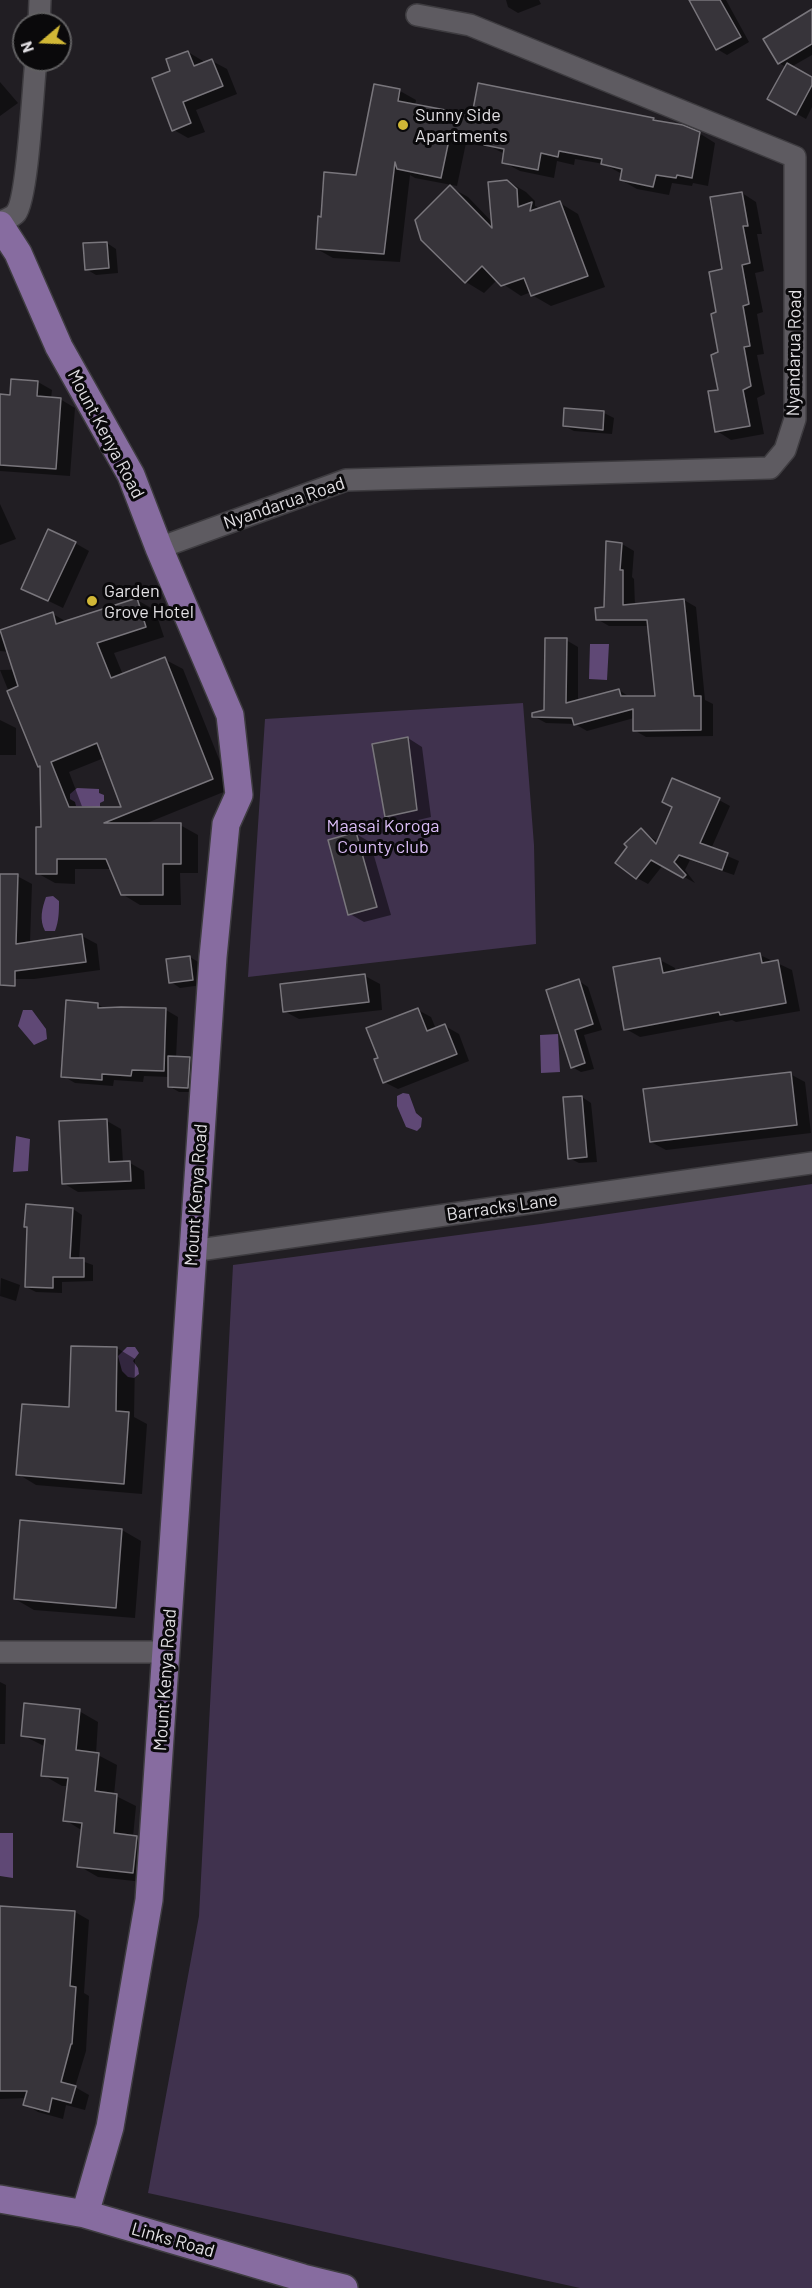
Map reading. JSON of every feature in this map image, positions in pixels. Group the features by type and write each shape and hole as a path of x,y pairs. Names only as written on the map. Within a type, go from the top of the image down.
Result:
{"main road":[{"name":"Mount Kenya Road","path":"0,224 18,253 59,347 131,475 159,548 230,715 239,795 226,824 213,957 149,1900 110,2127 85,2214"},
{"name":"Links Road","path":"0,2199 85,2214 344,2288"}],"street":[{"name":"Nyandarua Road","path":"159,548 346,480 770,468 785,450 795,419 795,157 470,25 417,15"},
{"path":"0,224 16,213 25,182 35,72"},
{"name":"Barracks Lane","path":"192,1251 812,1163"},
{"path":"0,1652 167,1652"}],"green space":[{"name":"Maasai Koroga County club","path":"523,703 534,845 536,944 248,977 265,719"},
{"path":"812,1184 812,2288 580,2288 148,2193 199,1916 233,1265 541,1224"}],"shaded area":[{"path":"590,644 609,644 607,680 589,679"},
{"path":"77,788 99,789 99,793 104,795 104,801 100,803 100,807 76,806 75,802 70,799 70,794"},
{"path":"53,896 59,901 57,924 55,931 45,931 42,918 43,905 46,897"},
{"path":"23,1010 32,1010 46,1029 47,1039 34,1045 18,1026"},
{"path":"558,1034 560,1072 541,1073 540,1035"},
{"path":"403,1093 409,1094 416,1113 422,1118 421,1127 417,1131 406,1127 397,1106 397,1096"},
{"path":"16,1136 30,1139 28,1171 13,1172"},
{"path":"127,1347 135,1347 139,1353 133,1361 139,1374 134,1378 128,1377 122,1371 118,1356"},
{"path":"0,1833 13,1833 13,1878 0,1876"}],"building":[{"path":"689,0 720,0 741,37 716,50"},
{"path":"812,9 812,44 778,64 763,39"},
{"path":"188,51 194,66 212,59 223,86 183,102 191,123 172,131 152,78 170,71 166,59"},
{"path":"787,63 812,77 812,85 796,115 767,99"},
{"path":"478,83 654,118 653,120 683,125 700,132 692,178 656,175 653,187 620,180 622,169 601,164 602,159 559,151 558,157 541,153 538,170 502,163 504,149 484,145 485,142 450,135 441,178 397,169 395,162 384,254 316,249 324,172 356,175 374,84 400,89 398,101 472,115"},
{"path":"507,180 517,189 518,207 532,202 530,211 560,201 588,276 531,296 524,278 501,286 482,266 465,283 421,240 415,220 450,185 492,228 488,182"},
{"path":"742,192 748,226 743,226 750,263 742,265 749,304 743,306 750,346 744,347 751,386 743,390 750,426 715,432 708,391 718,390 711,355 718,352 711,314 716,312 709,272 722,269 710,197"},
{"path":"107,242 109,268 85,270 83,243"},
{"path":"11,379 38,381 37,396 61,398 56,469 0,465 0,394 10,395"},
{"path":"564,408 604,411 603,430 563,426"},
{"path":"48,529 76,542 48,601 21,589"},
{"path":"606,541 622,543 620,570 623,570 623,605 684,599 694,696 701,696 701,730 633,731 633,709 574,725 572,718 532,717 532,713 544,710 545,638 567,638 566,703 619,689 621,696 655,696 647,620 596,620 595,608 604,607"},
{"path":"137,598 146,627 97,643 111,678 165,657 213,779 104,823 181,823 181,864 163,864 163,895 121,895 106,859 57,859 57,874 36,874 36,827 41,827 40,766 38,767 7,691 18,686 0,630 53,612 56,624","holes":["97,743 121,807 69,807 51,762"]},
{"path":"408,737 417,810 385,817 372,744"},
{"path":"672,778 720,798 700,843 728,853 722,870 679,855 674,862 686,875 683,878 651,860 636,879 615,863 627,847 624,844 641,828 656,844 672,807 662,802"},
{"path":"356,832 377,907 348,915 328,840"},
{"path":"0,874 18,874 16,944 82,934 86,962 15,971 15,986 0,985"},
{"path":"760,953 762,963 778,960 786,1003 720,1015 719,1012 624,1030 613,967 660,958 663,973"},
{"path":"190,956 193,980 169,983 166,959"},
{"path":"365,974 369,1002 283,1012 280,984"},
{"path":"579,979 593,1024 575,1030 585,1063 571,1068 546,990"},
{"path":"66,1000 98,1003 98,1008 166,1008 164,1071 132,1070 131,1076 102,1074 102,1080 61,1077"},
{"path":"418,1008 427,1031 445,1024 457,1054 383,1083 374,1059 378,1058 366,1028"},
{"path":"168,1056 190,1057 188,1088 168,1087"},
{"path":"791,1072 797,1125 650,1142 643,1089"},
{"path":"582,1096 587,1157 568,1159 563,1097"},
{"path":"107,1119 109,1162 130,1161 131,1181 62,1184 59,1121"},
{"path":"26,1204 73,1208 70,1258 84,1258 84,1277 53,1277 53,1288 25,1287"},
{"path":"71,1346 117,1347 116,1411 129,1412 124,1484 16,1475 22,1404 69,1407"},
{"path":"20,1520 122,1529 116,1608 14,1599"},
{"path":"24,1703 80,1709 76,1750 99,1753 95,1791 117,1794 114,1833 137,1836 133,1873 77,1867 82,1823 63,1821 68,1778 41,1776 45,1739 21,1736"},
{"path":"0,1906 75,1911 70,1986 76,1987 72,2044 61,2082 76,2086 71,2103 52,2098 49,2112 23,2105 27,2091 0,2091"}],"place":[{"name":"Sunny Side Apartments","path":"403,125"},
{"name":"Garden Grove Hotel","path":"92,601"}]}
